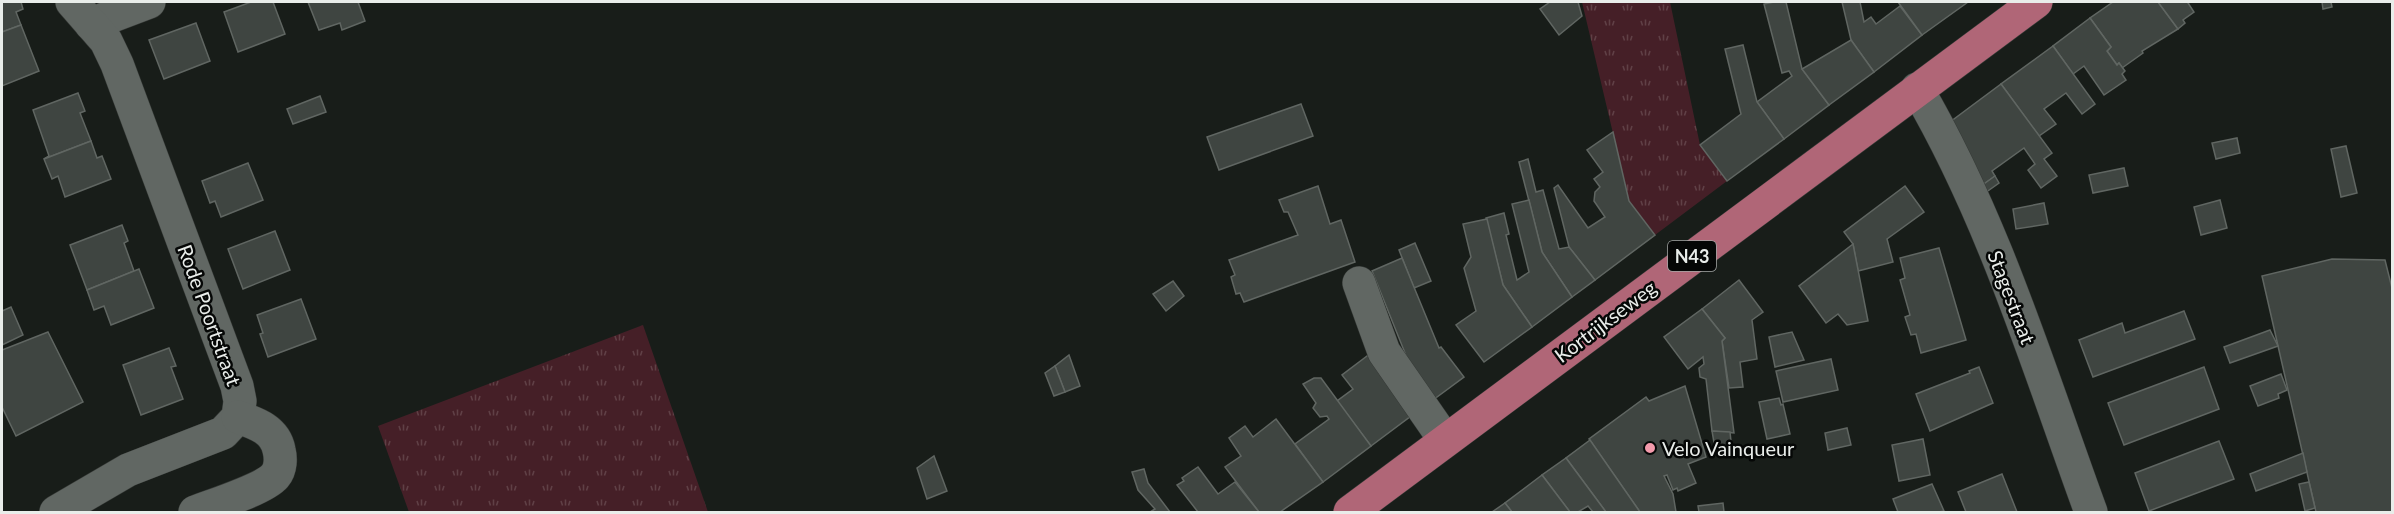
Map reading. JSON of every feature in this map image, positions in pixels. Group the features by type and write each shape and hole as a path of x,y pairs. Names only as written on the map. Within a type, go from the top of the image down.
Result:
{"main road":[{"name":"Kortrijkseweg","path":"1350,513 2036,2"}],"street":[{"name":"Rode Poortstraat","path":"82,13 149,2"},
{"name":"Rode Poortstraat","path":"82,13 106,41 117,64 237,386 240,400 238,417"},
{"name":"Stagestraat","path":"1917,89 1964,178 2010,288 2091,513"},
{"path":"1359,283 1384,352 1445,440"},
{"path":"56,513 128,470 223,433 238,417 258,423 274,438 280,457 277,473 266,484 195,513"}],"green space":[{"path":"1582,2 1670,2 1700,145 1727,181 1655,235 1629,201"},
{"path":"643,325 708,512 409,512 378,426"}],"building":[{"path":"2,2 21,2 23,9 16,12 21,25 2,32"},
{"path":"251,2 273,2 285,34 238,52 224,12"},
{"path":"308,2 358,2 365,21 342,30 340,23 319,30"},
{"path":"1550,2 1578,2 1582,16 1559,35 1540,9"},
{"path":"1786,2 1802,69 1829,105 1784,139 1757,102 1792,76 1789,71 1782,73 1764,4"},
{"path":"1842,2 1860,2 1864,22 1871,17 1876,24 1900,6 1922,35 1874,72 1851,40"},
{"path":"1898,2 1968,2 1922,35"},
{"path":"2113,2 2158,2 2178,29 2142,51 2143,53 2122,68 2107,51 2111,47 2090,18"},
{"path":"2158,2 2190,2 2188,3 2194,12 2183,20 2185,23 2178,29"},
{"path":"2322,2 2331,2 2332,7 2323,9"},
{"path":"2090,18 2111,47 2107,51 2117,65 2119,63 2125,71 2122,74 2126,80 2104,95 2084,66 2073,74 2053,46"},
{"path":"196,23 210,61 164,79 149,40"},
{"path":"21,25 39,71 2,86 2,32"},
{"path":"1851,40 1874,72 1829,105 1802,69"},
{"path":"1743,45 1757,102 1784,139 1727,181 1700,145 1741,114 1725,49"},
{"path":"2053,46 2095,104 2082,114 2066,93 2044,109 2056,124 2039,136 2001,84"},
{"path":"2001,84 2052,153 2044,159 2057,176 2041,188 2028,170 2035,164 2024,148 1992,171 1995,176 1980,187 1950,122"},
{"path":"78,93 85,111 80,113 91,141 44,159 49,156 33,110"},
{"path":"320,96 326,112 293,124 287,109"},
{"path":"1301,104 1313,136 1219,170 1207,137"},
{"path":"1613,132 1629,201 1655,235 1595,280 1569,247 1554,188 1558,185 1588,228 1605,217 1594,201 1595,192 1600,187 1594,179 1603,172 1587,150"},
{"path":"2237,138 2240,153 2216,159 2212,143"},
{"path":"91,141 97,158 102,156 111,179 65,197 58,176 52,179 44,159"},
{"path":"2346,146 2357,193 2341,197 2331,149"},
{"path":"1528,159 1536,192 1543,190 1559,249 1569,247 1595,280 1572,297 1542,252 1519,162"},
{"path":"248,163 263,200 221,217 215,201 210,203 202,181"},
{"path":"2124,168 2128,186 2093,193 2089,175"},
{"path":"1995,176 1999,183 1985,193 1981,186"},
{"path":"1318,186 1330,224 1341,220 1355,262 1244,302 1240,293 1236,294 1231,277 1235,275 1229,260 1298,235 1288,212 1284,212 1279,200"},
{"path":"1905,186 1924,212 1887,239 1893,262 1858,271 1853,244 1844,232"},
{"path":"1529,200 1542,252 1572,297 1532,327 1503,285 1486,218 1504,213 1509,234 1506,235 1517,280 1529,272 1512,204"},
{"path":"2220,200 2227,228 2201,235 2194,207"},
{"path":"2044,203 2048,224 2016,229 2013,209"},
{"path":"1487,219 1503,285 1532,327 1484,362 1456,325 1476,311 1464,268 1471,257 1463,224"},
{"path":"122,225 128,241 124,243 134,271 87,290 70,245"},
{"path":"275,231 290,270 243,289 228,249"},
{"path":"1415,243 1431,281 1414,288 1399,250"},
{"path":"1853,244 1868,321 1847,325 1838,314 1826,323 1799,286"},
{"path":"1939,248 1966,340 1921,353 1916,334 1911,335 1905,317 1910,315 1900,280 1905,278 1900,258"},
{"path":"1402,258 1439,348 1441,347 1464,377 1433,400 1409,363 1372,271"},
{"path":"2332,259 2385,260 2392,288 2392,512 2316,512 2262,276"},
{"path":"139,269 154,308 111,325 104,306 94,310 87,290"},
{"path":"1739,280 1763,312 1752,320 1757,359 1740,362 1743,387 1729,388 1722,341 1725,338 1702,309"},
{"path":"1173,281 1184,296 1166,311 1153,294"},
{"path":"301,299 316,339 268,357 260,334 263,333 257,315"},
{"path":"11,307 23,335 2,345 2,311"},
{"path":"1702,309 1725,338 1722,341 1734,433 1712,431 1706,379 1700,377 1699,368 1704,364 1703,357 1688,369 1664,337"},
{"path":"2184,311 2195,339 2093,377 2079,340 2122,323 2125,333"},
{"path":"2270,330 2278,346 2230,363 2224,347"},
{"path":"48,332 83,402 16,436 2,407 2,350"},
{"path":"1792,332 1804,360 1775,367 1769,337"},
{"path":"169,348 176,366 171,367 183,399 141,415 123,365"},
{"path":"1371,353 1415,413 1371,446 1337,401 1353,389 1342,375"},
{"path":"1069,355 1080,386 1065,392 1055,366"},
{"path":"1831,359 1838,390 1783,402 1776,371"},
{"path":"1055,366 1065,392 1054,396 1045,373"},
{"path":"1979,367 1993,403 1930,431 1916,394 1970,373 1969,371"},
{"path":"2204,367 2219,409 2124,445 2108,403"},
{"path":"2281,374 2287,390 2278,394 2279,398 2258,406 2250,386"},
{"path":"1314,378 1321,378 1371,446 1323,482 1295,444 1329,419 1327,416 1320,417 1313,408 1316,403 1303,384"},
{"name":"Velo Vainqueur","path":"1685,386 1706,457 1688,464 1696,483 1678,491 1677,488 1673,490 1667,475 1664,476 1673,494 1676,512 1640,512 1589,439 1646,397 1649,401"},
{"path":"1779,398 1781,405 1783,404 1790,434 1767,439 1759,402"},
{"path":"1276,419 1323,482 1280,512 1259,512 1225,467 1241,456 1229,438 1245,426 1253,437"},
{"path":"1847,428 1851,445 1828,450 1825,433"},
{"path":"1712,431 1730,432 1732,451 1716,454"},
{"path":"1923,439 1930,475 1899,481 1892,445"},
{"path":"1590,440 1640,512 1606,512 1566,458"},
{"path":"2219,441 2234,479 2149,511 2135,473"},
{"path":"2303,453 2307,472 2256,491 2250,474"},
{"path":"934,456 947,491 927,499 917,468"},
{"path":"1566,458 1606,512 1593,512 1588,506 1578,512 1570,512 1542,475"},
{"path":"1198,467 1218,494 1235,482 1259,512 1198,512 1177,485 1184,481 1182,478"},
{"path":"1144,469 1148,483 1170,512 1150,512 1155,509 1138,490 1132,472"},
{"path":"2002,474 2017,512 1966,512 1958,492"},
{"path":"1542,475 1570,512 1512,512 1505,503"},
{"path":"2309,482 2315,508 2305,511 2299,484"},
{"path":"1932,484 1944,511 1898,512 1893,499"},
{"path":"1505,503 1512,512 1492,512"},
{"path":"1723,503 1724,512 1699,512 1698,506"}],"place":[{"name":"Velo Vainqueur","path":"1650,448"}]}
